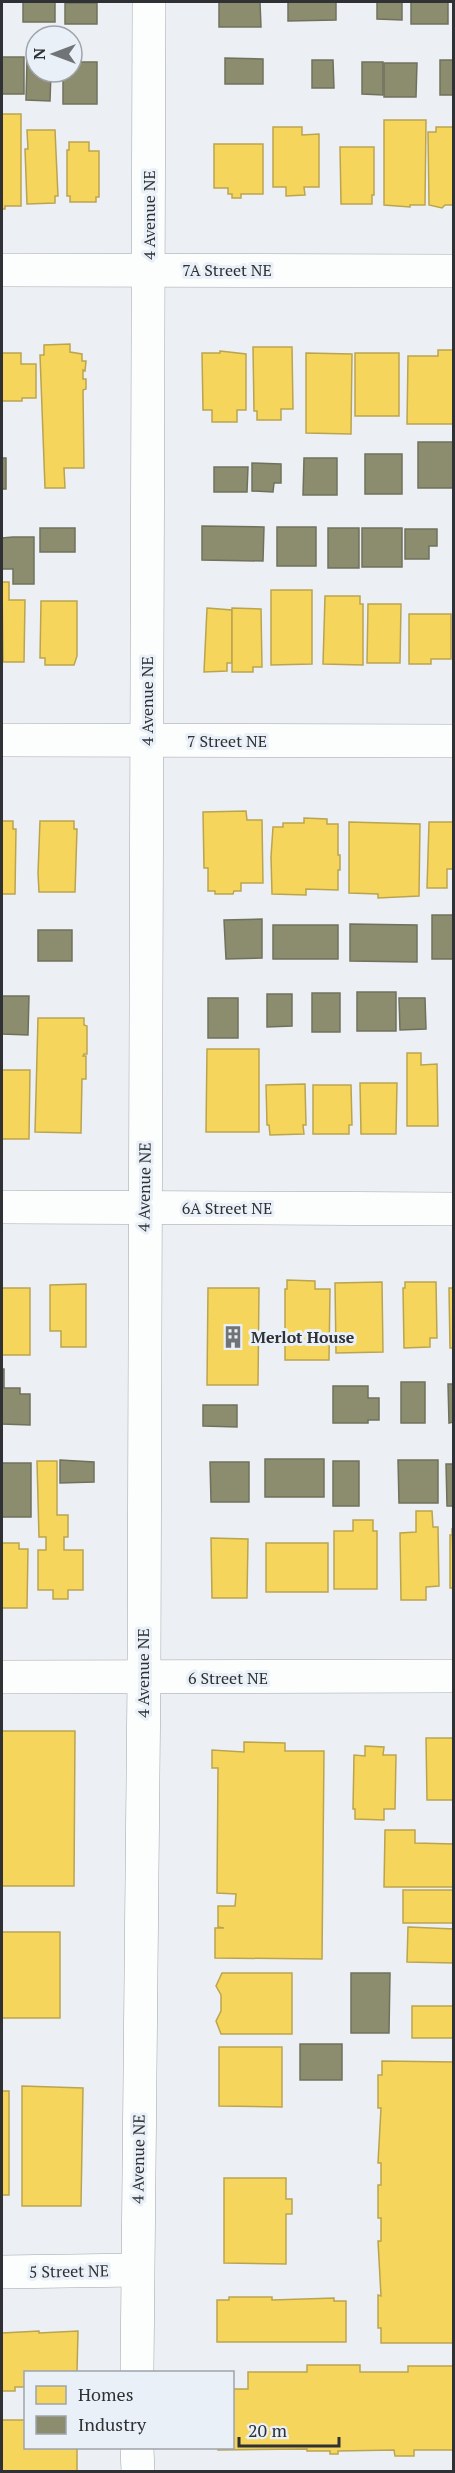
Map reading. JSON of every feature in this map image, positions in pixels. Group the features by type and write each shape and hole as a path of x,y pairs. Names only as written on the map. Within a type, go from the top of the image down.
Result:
{"street":[{"name":"4 Avenue NE","path":"137,2371 144,1678 148,2"},
{"name":"7A Street NE","path":"2,270 453,271"},
{"name":"7 Street NE","path":"2,740 453,741"},
{"name":"6A Street NE","path":"2,1207 453,1209"},
{"name":"6 Street NE","path":"2,1677 453,1676"},
{"name":"5 Street NE","path":"2,2272 137,2270"},
{"path":"137,2449 138,2472"}],"building: Homes":[{"path":"2,114 21,114 21,206 5,206 5,209 2,209"},
{"path":"384,120 426,120 425,205 410,205 410,207 384,205"},
{"path":"273,127 302,127 302,135 319,134 319,187 304,187 305,195 286,196 286,187 273,187"},
{"path":"436,127 453,127 454,133 454,205 445,205 442,208 429,205 428,132 436,132"},
{"path":"27,130 55,130 58,196 55,196 55,203 27,204 25,149 28,149"},
{"path":"69,142 89,142 89,151 99,151 99,197 96,197 96,202 70,202 70,196 67,196"},
{"path":"214,144 263,144 263,194 241,194 241,198 232,198 232,194 228,194 228,188 214,188"},
{"path":"340,147 374,147 372,204 341,204"},
{"path":"70,344 70,352 82,354 82,361 86,361 85,371 83,370 83,379 86,379 86,389 83,390 84,468 64,468 65,488 45,488 40,355 44,355 44,345"},
{"path":"253,347 292,347 293,409 281,409 281,420 257,420 257,411 254,411"},
{"path":"438,350 454,350 454,424 407,424 408,356 438,356"},
{"path":"220,351 246,354 246,410 237,410 237,422 212,422 212,410 203,410 202,353 220,353"},
{"path":"2,353 21,353 21,364 36,364 36,398 2,401"},
{"path":"306,353 352,354 351,434 306,433"},
{"path":"355,353 399,353 399,416 355,416"},
{"path":"2,582 9,582 9,600 25,600 24,662 3,662"},
{"path":"271,590 312,590 312,664 271,665"},
{"path":"325,596 360,596 360,604 363,604 363,665 323,664"},
{"path":"41,601 77,601 77,656 74,665 45,665 45,658 40,658"},
{"path":"368,604 401,604 400,663 367,663"},
{"path":"207,608 232,610 232,663 227,663 227,671 204,672"},
{"path":"232,608 261,609 262,667 253,667 253,672 232,672"},
{"path":"409,614 451,614 451,659 431,659 431,664 409,664"},
{"path":"246,811 247,820 262,820 263,883 241,883 241,891 234,891 233,894 215,894 215,891 208,891 208,868 204,868 203,812"},
{"path":"304,818 327,819 327,824 338,824 340,870 338,870 338,890 306,889 306,895 272,894 273,827 283,827 283,823 304,823"},
{"path":"2,821 13,821 13,829 16,829 15,894 2,894"},
{"path":"40,821 74,821 74,829 77,829 75,892 39,892"},
{"path":"349,822 420,824 419,896 378,898 378,894 349,893"},
{"path":"429,822 454,822 454,869 447,869 447,888 427,888"},
{"path":"38,1018 84,1018 84,1025 87,1026 87,1054 83,1056 86,1056 86,1079 82,1079 81,1133 35,1132"},
{"path":"207,1049 259,1049 259,1132 206,1132"},
{"path":"407,1053 421,1053 421,1065 437,1064 438,1126 407,1126"},
{"path":"2,1070 30,1070 29,1139 2,1139"},
{"path":"360,1083 397,1083 396,1134 361,1134"},
{"path":"305,1084 306,1125 303,1125 304,1134 270,1135 269,1125 267,1125 266,1085"},
{"path":"313,1085 351,1085 352,1125 349,1125 349,1134 313,1134"},
{"path":"287,1280 315,1281 315,1289 330,1289 329,1360 285,1360"},
{"path":"382,1282 383,1352 336,1353 335,1283"},
{"path":"405,1282 436,1282 437,1338 430,1338 430,1347 404,1348 403,1288 405,1288"},
{"path":"86,1284 86,1347 61,1347 61,1331 50,1331 50,1285"},
{"path":"2,1288 30,1288 30,1355 2,1355"},
{"name":"Merlot House","path":"208,1288 259,1288 258,1385 207,1385"},
{"path":"449,1288 454,1288 454,1348 450,1348"},
{"path":"37,1461 57,1461 57,1515 68,1515 68,1537 64,1537 64,1550 83,1550 83,1590 68,1590 68,1599 53,1599 53,1590 38,1590 38,1550 46,1550 46,1537 39,1537"},
{"path":"416,1511 432,1511 433,1527 438,1527 439,1586 426,1587 426,1600 401,1600 400,1533 416,1532"},
{"path":"353,1520 373,1520 373,1531 377,1531 377,1589 334,1589 334,1531 353,1531"},
{"path":"452,1528 454,1588 450,1588 450,1535 452,1535"},
{"path":"211,1538 248,1539 247,1598 212,1598"},
{"path":"2,1543 19,1543 19,1549 28,1549 27,1608 2,1608"},
{"path":"266,1543 328,1543 328,1592 266,1592"},
{"path":"2,1731 75,1731 74,1886 2,1886"},
{"path":"426,1738 454,1738 454,1800 427,1800"},
{"path":"244,1742 285,1743 285,1751 324,1751 322,1959 215,1958 215,1928 224,1928 218,1927 218,1906 235,1906 236,1894 217,1893 218,1768 212,1768 212,1750 244,1752"},
{"path":"365,1746 384,1747 383,1755 396,1755 395,1809 384,1809 384,1820 355,1819 355,1809 353,1809 354,1755 365,1756"},
{"path":"385,1830 415,1830 415,1843 454,1844 454,1887 384,1887"},
{"path":"403,1890 454,1890 454,1923 403,1923"},
{"path":"408,1927 454,1929 454,1963 407,1962"},
{"path":"2,1932 60,1932 60,2018 2,2018"},
{"path":"222,1973 292,1973 292,2034 221,2034 216,2021 221,2011 221,1995 216,1986"},
{"path":"412,2006 454,2006 454,2038 412,2038"},
{"path":"219,2047 282,2047 282,2107 219,2106"},
{"path":"382,2061 454,2062 454,2343 381,2343 381,2328 378,2328 378,2295 381,2296 378,2241 381,2241 381,2218 378,2218 378,2185 381,2185 381,2163 378,2163 381,2108 378,2108 378,2075 382,2075"},
{"path":"22,2086 83,2088 81,2206 22,2206"},
{"path":"2,2091 9,2091 9,2195 2,2195"},
{"path":"224,2178 286,2178 286,2199 292,2199 292,2214 286,2214 286,2264 224,2263"},
{"path":"229,2297 272,2297 272,2300 334,2298 334,2301 346,2301 346,2342 217,2342 217,2300 229,2300"},
{"path":"78,2331 77,2371 24,2371 24,2387 15,2387 15,2391 2,2391 2,2333"},
{"path":"307,2365 360,2365 360,2372 408,2372 408,2366 454,2366 454,2450 414,2450 414,2456 395,2456 394,2450 338,2451 338,2454 330,2454 330,2451 307,2451 307,2449 218,2450 234,2449 234,2389 248,2389 248,2372 307,2372"},
{"path":"2,2420 24,2420 24,2449 77,2449 77,2472 2,2472"}],"building: Industry":[{"path":"23,2 55,2 55,22 23,22"},
{"path":"219,2 260,2 261,27 219,27"},
{"path":"288,2 336,2 336,20 288,21"},
{"path":"377,2 402,2 402,20 377,19"},
{"path":"411,2 448,2 448,24 411,24"},
{"path":"65,3 97,3 97,24 65,24"},
{"path":"2,57 24,57 24,94 2,94"},
{"path":"225,58 263,59 263,84 225,84"},
{"path":"312,60 333,60 334,88 312,88"},
{"path":"440,60 454,60 454,95 440,95"},
{"path":"84,62 97,62 97,104 63,104 63,84 84,84"},
{"path":"362,62 383,62 383,95 362,94"},
{"path":"384,63 417,63 416,97 384,97"},
{"path":"26,84 51,84 50,101 26,100"},
{"path":"418,442 454,442 454,488 418,488"},
{"path":"365,454 402,454 402,494 365,494"},
{"path":"2,458 6,458 6,489 2,489"},
{"path":"304,458 337,458 337,495 303,495"},
{"path":"252,463 281,464 281,483 274,483 273,492 252,491"},
{"path":"214,467 248,467 247,492 214,492"},
{"path":"202,526 264,527 263,561 202,560"},
{"path":"277,527 316,527 316,566 277,566"},
{"path":"40,528 75,528 75,552 40,552"},
{"path":"328,528 359,528 359,568 328,568"},
{"path":"362,528 402,528 402,567 362,567"},
{"path":"405,529 437,529 437,546 429,546 429,559 405,559"},
{"path":"34,537 34,584 13,584 13,569 2,569 2,538"},
{"path":"432,915 454,915 454,959 432,959"},
{"path":"262,919 262,958 226,959 224,920"},
{"path":"350,924 417,925 417,962 350,961"},
{"path":"273,925 338,925 338,959 273,959"},
{"path":"38,930 72,930 72,961 38,961"},
{"path":"357,992 396,992 396,1031 357,1031"},
{"path":"312,993 340,993 340,1032 312,1032"},
{"path":"267,994 292,994 292,1026 267,1027"},
{"path":"2,996 29,996 28,1035 2,1034"},
{"path":"208,998 238,998 238,1038 208,1038"},
{"path":"399,998 425,998 426,1029 400,1030"},
{"path":"2,1369 4,1369 4,1388 20,1388 20,1394 30,1394 30,1425 2,1424"},
{"path":"401,1382 425,1382 425,1423 401,1423"},
{"path":"448,1384 454,1384 454,1422 449,1423"},
{"path":"333,1386 368,1386 368,1398 379,1398 379,1420 368,1420 368,1423 333,1423"},
{"path":"203,1405 237,1405 237,1427 203,1426"},
{"path":"265,1459 324,1459 324,1497 265,1497"},
{"path":"60,1460 94,1462 94,1482 60,1483"},
{"path":"398,1460 438,1460 438,1503 399,1503"},
{"path":"333,1461 359,1461 359,1506 333,1506"},
{"path":"210,1462 249,1462 249,1502 211,1502"},
{"path":"2,1463 31,1463 31,1517 2,1517"},
{"path":"446,1464 454,1464 454,1506 447,1506"},
{"path":"351,1973 390,1973 389,2033 351,2033"},
{"path":"300,2044 342,2044 342,2080 300,2080"}],"place":[{"name":"Merlot House","path":"233,1337"}]}
